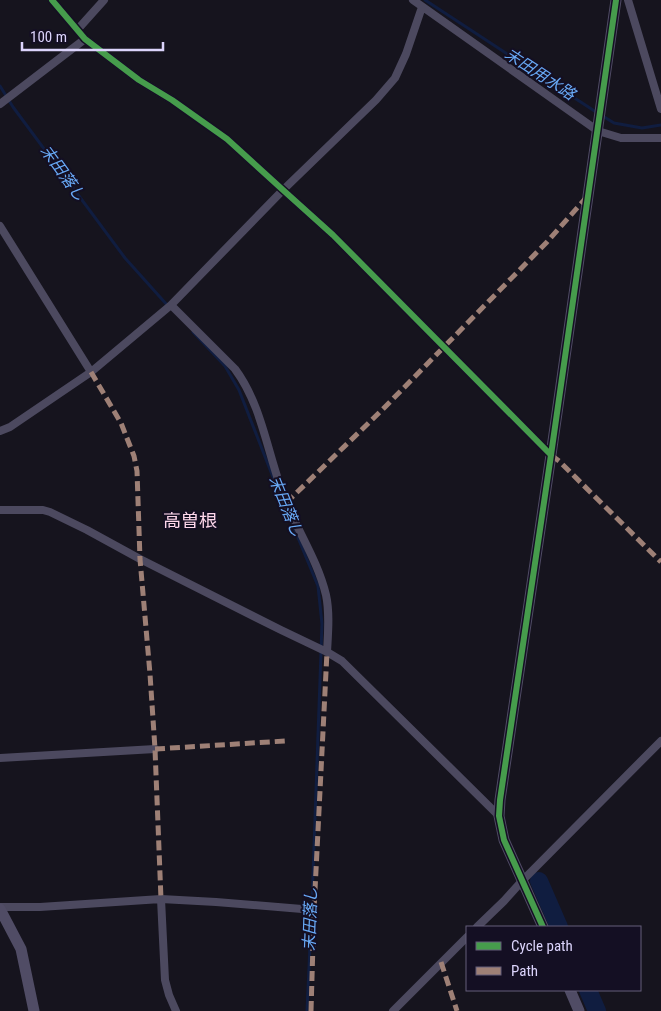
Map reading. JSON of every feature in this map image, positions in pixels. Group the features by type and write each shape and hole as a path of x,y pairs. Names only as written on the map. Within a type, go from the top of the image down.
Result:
{"street":[{"path":"52,0 85,39 139,80 172,100 227,139 334,236 551,455"},
{"path":"78,30 104,0"},
{"path":"412,0 598,131 621,138 661,138"},
{"path":"543,926 504,840 499,816 500,800 616,0"},
{"path":"628,0 661,109"},
{"path":"0,431 10,427 91,372 172,305 283,190 376,100 395,78 406,54 422,8"},
{"path":"0,104 85,39"},
{"path":"0,226 91,372"},
{"path":"172,305 235,369 243,379 251,396 286,503 319,571 326,597 328,618 327,652"},
{"path":"0,510 43,510 50,512 342,661 499,816"},
{"path":"478,926 661,741"},
{"path":"0,758 155,749"},
{"path":"161,899 165,980 176,1011"},
{"path":"34,1011 20,949 0,908 161,899 314,910"},
{"path":"393,1011 466,938"},
{"path":"570,991 579,1011"}],"waterway":[{"name":"末田用水路","path":"425,0 596,112"},
{"name":"末田落し","path":"0,86 13,107 125,258 168,306"},
{"name":"末田用水路","path":"601,115 614,123 642,128 661,125"},
{"name":"末田落し","path":"193,332 225,366 239,390 278,490"},
{"name":"末田落し","path":"294,528 318,586 322,624 307,1011"},
{"name":"末田落し","path":"539,881 559,926"},
{"name":"末田落し","path":"588,991 597,1011"}],"marked path":[{"path":"286,503 383,409 546,243 586,198"},
{"path":"91,372 121,423 134,456 137,471 140,559 155,749 161,899"},
{"path":"551,455 661,562"},
{"path":"311,1011 327,652"},
{"path":"155,749 285,741"},
{"path":"441,962 457,1011"}],"cycle path":[{"path":"52,0 85,39 139,80 172,100 227,139 333,235 551,455"},
{"path":"543,926 504,840 499,816 500,800 616,0"}],"district":[{"name":"高曽根","path":"190,520"}]}
